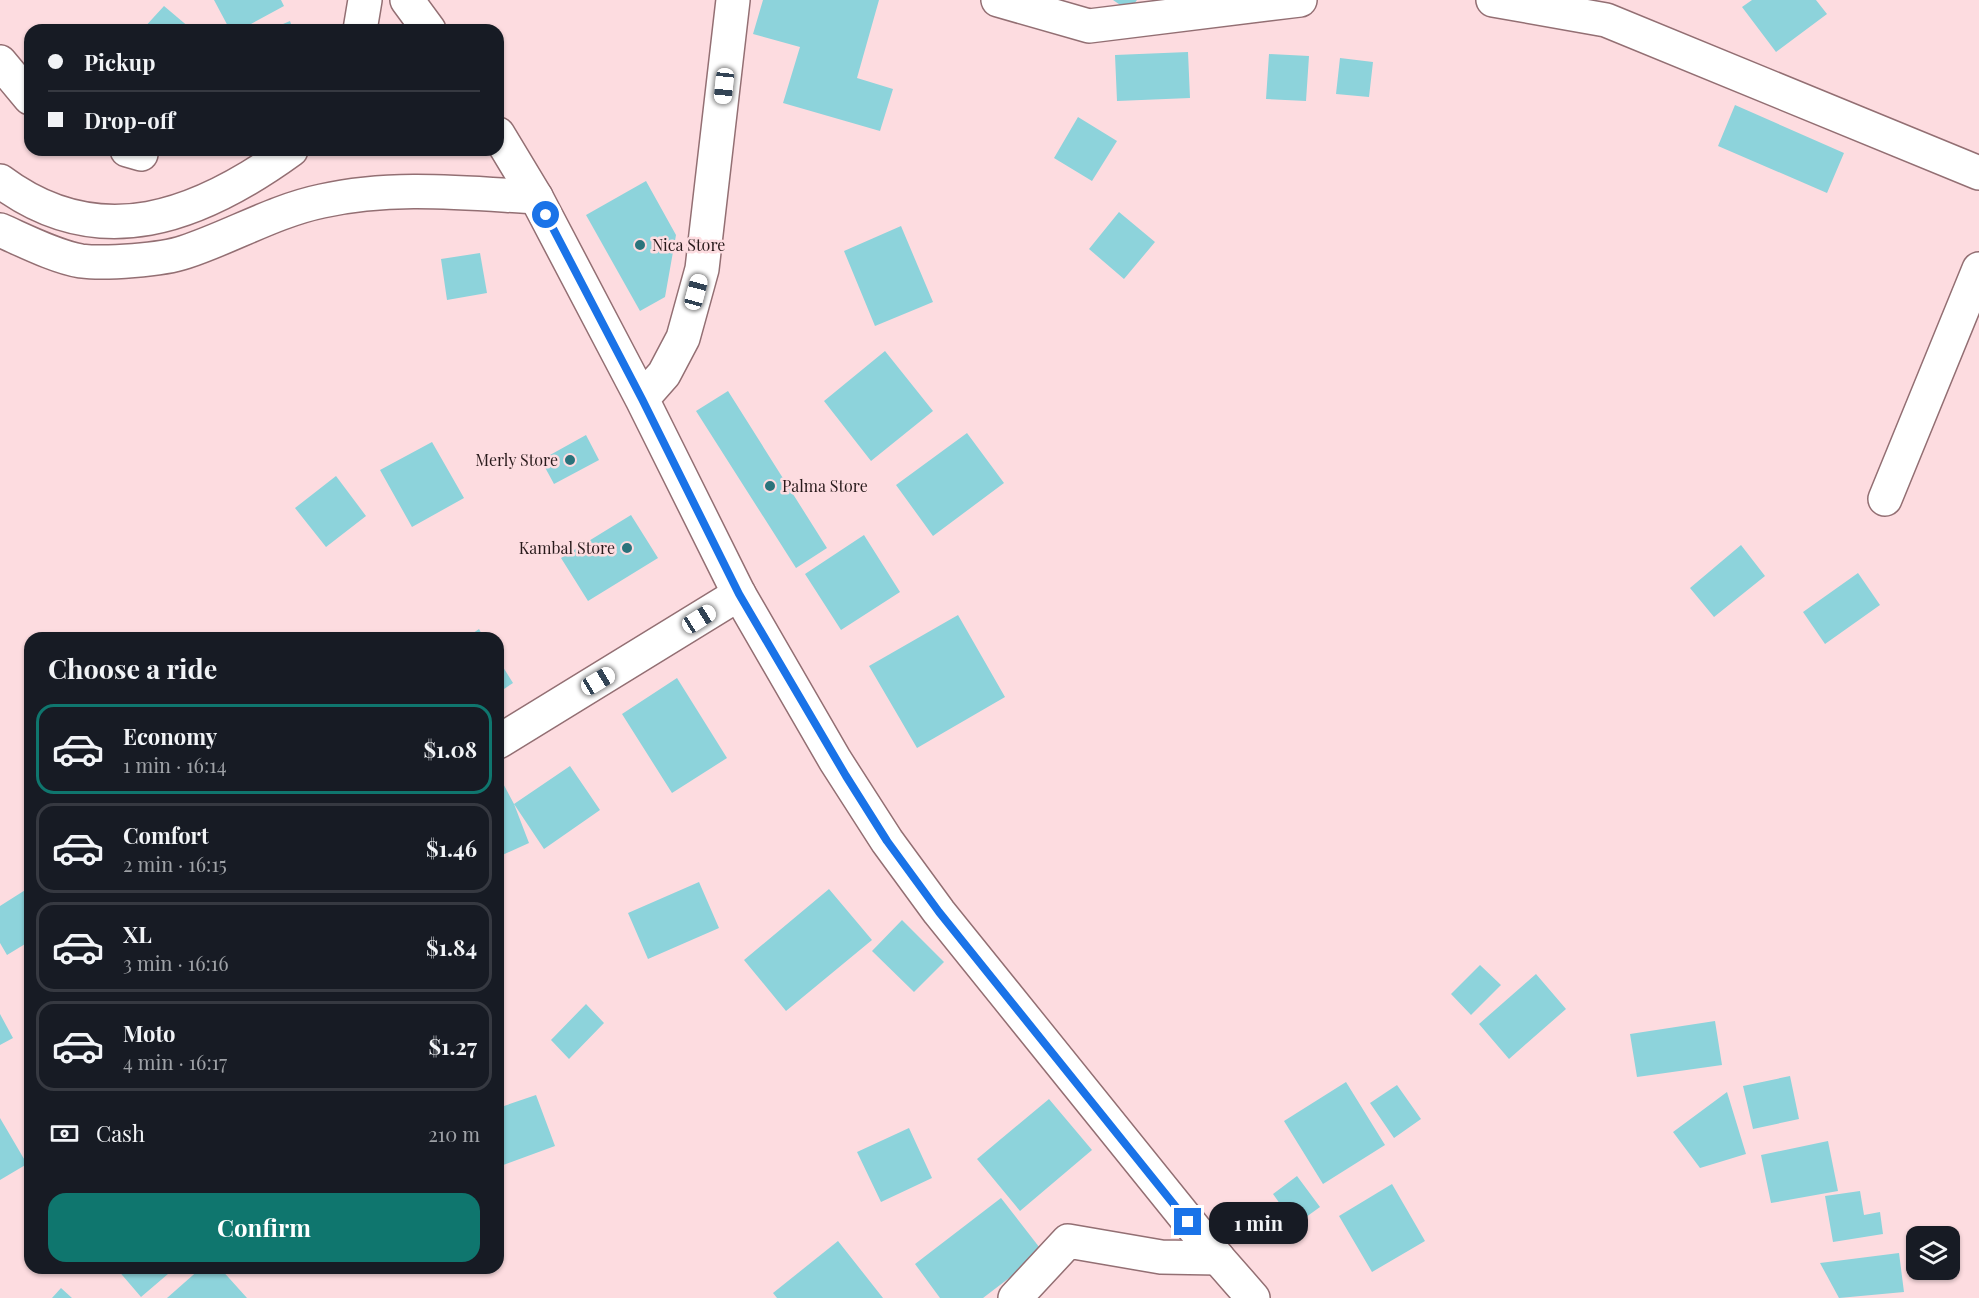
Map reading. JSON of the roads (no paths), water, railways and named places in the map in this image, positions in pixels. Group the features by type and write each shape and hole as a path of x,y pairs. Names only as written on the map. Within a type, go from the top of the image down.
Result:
{"main road":[{"path":"361,24 365,0"},
{"path":"407,0 425,24"},
{"path":"642,399 664,374 683,338 702,269 733,0"},
{"path":"998,0 1089,26 1300,0"},
{"path":"1494,0 1606,20 1979,173"},
{"path":"0,62 24,91"},
{"path":"504,144 536,197 642,399 739,594 835,760 887,841 939,912 1218,1258 1253,1298"},
{"path":"0,181 18,194 50,209 87,221 128,221 173,214 213,198 252,177 282,156"},
{"path":"0,230 36,246 81,261 131,261 183,253 274,216 321,201 361,194 428,192 536,197"},
{"path":"1885,499 1979,269"},
{"path":"504,738 739,594"},
{"path":"1015,1298 1068,1241 1161,1257 1218,1258"}],"place":[{"name":"Nica Store","path":"640,245"},
{"name":"Merly Store","path":"570,460"},
{"name":"Palma Store","path":"770,486"},
{"name":"Kambal Store","path":"627,548"}]}
